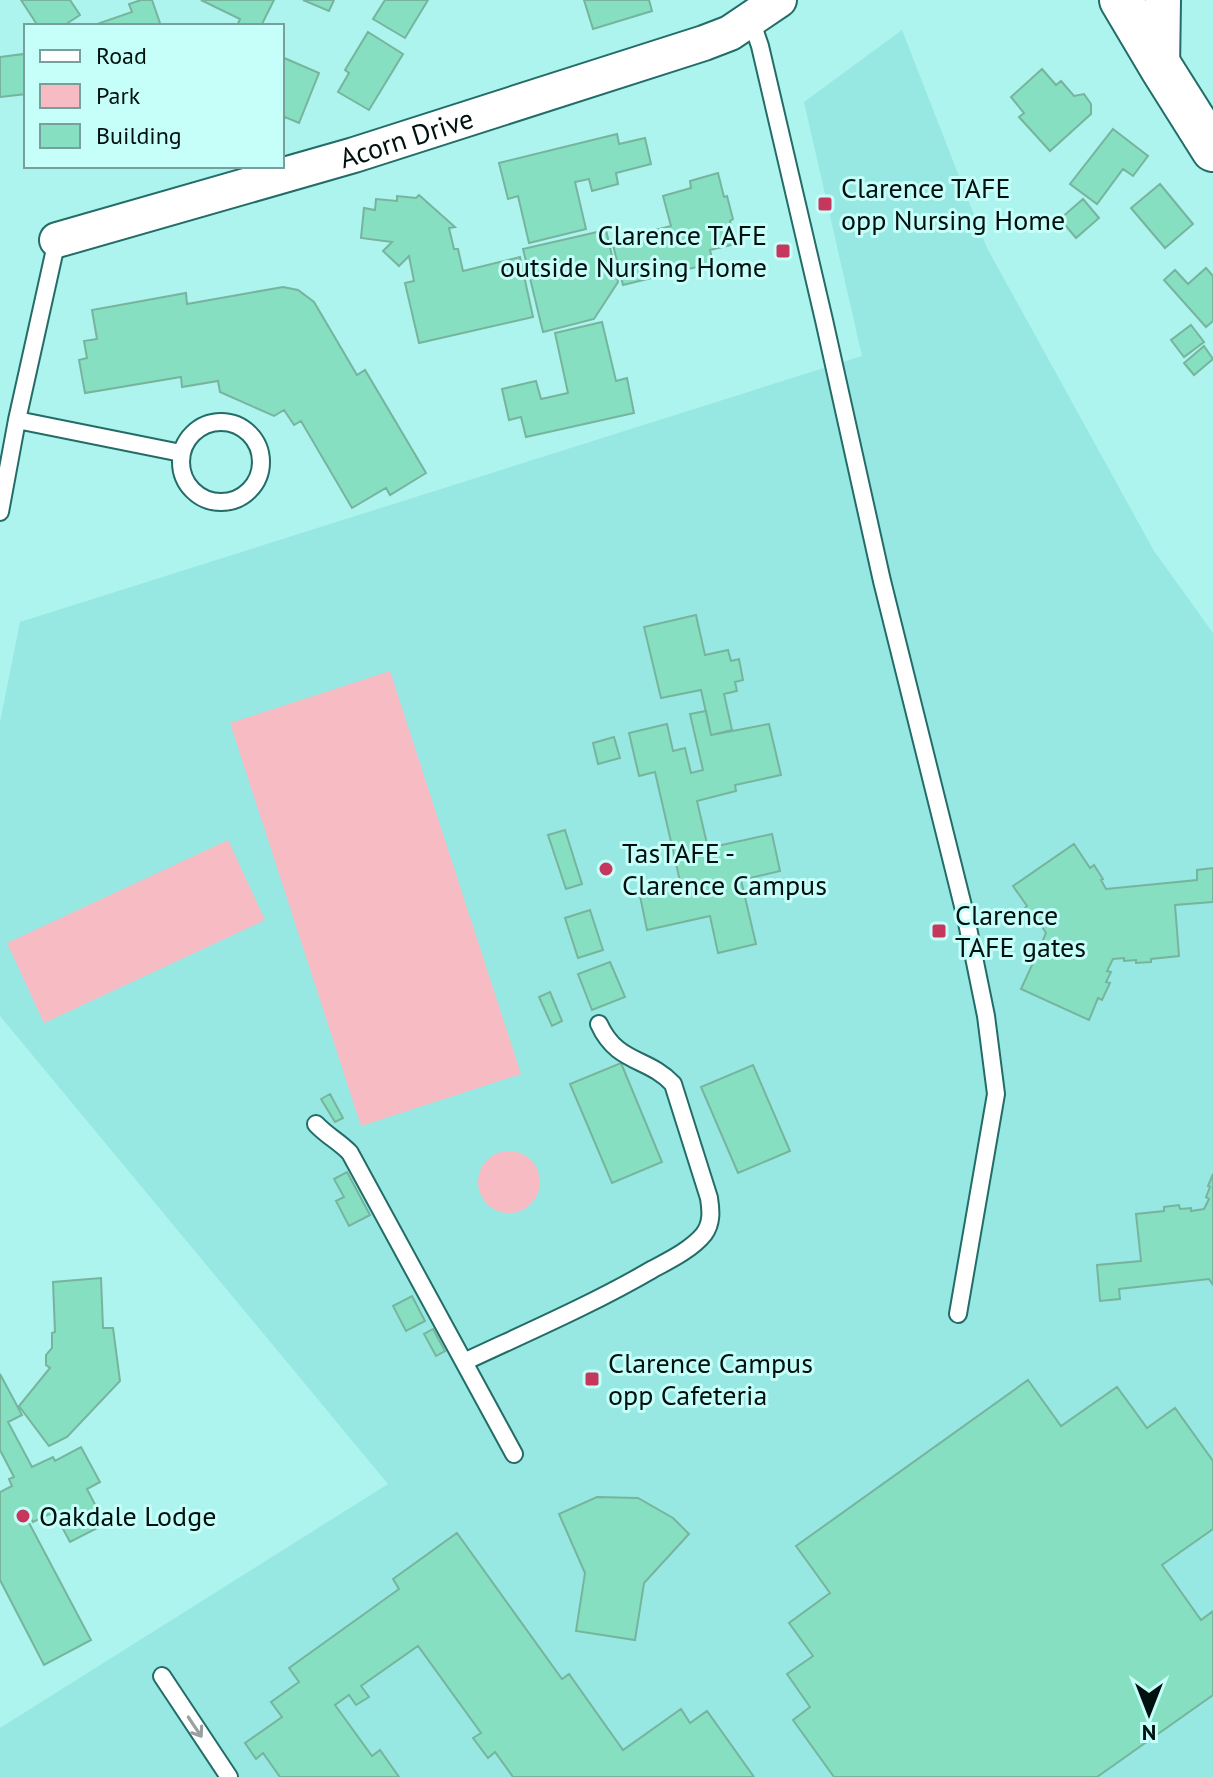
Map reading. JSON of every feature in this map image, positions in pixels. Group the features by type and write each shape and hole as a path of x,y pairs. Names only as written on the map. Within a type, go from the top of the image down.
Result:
{"street":[{"name":"Acorn Drive","path":"57,240 400,140 704,43 730,33 746,10 779,0"},
{"path":"1121,0 1213,150"},
{"path":"1162,69 1163,0"}],"lane":[{"path":"746,10 760,46 882,581 966,918 986,1016 996,1094 958,1314"},
{"path":"0,512 57,240"},
{"path":"17,420 181,453"},
{"path":"206,424 233,424 255,440 262,466 258,479 239,499 213,503 190,490 183,479 181,453 186,441 206,424"},
{"path":"464,1362 622,1288 674,1257 707,1229 711,1209 709,1198 673,1084 665,1074 617,1050 605,1037 599,1024"},
{"path":"316,1124 350,1153 514,1454"},
{"path":"162,1676 229,1777"}],"shaded area":[{"name":"TasTAFE - Clarence Campus","path":"902,30 987,248 1154,551 1213,633 1213,1777 0,1777 0,1728 388,1484 0,1016 0,722 20,622 862,356 804,102"}],"green space":[{"path":"390,671 521,1074 361,1126 230,723"},
{"path":"228,840 265,920 44,1023 7,943"},
{"path":"509,1151 521,1153 531,1160 538,1170 538,1194 531,1204 521,1211 509,1213 497,1211 487,1204 480,1194 478,1182 480,1170 487,1160 497,1153"}],"building":[{"path":"21,0 70,0 80,15 66,24 37,24"},
{"path":"152,0 160,24 97,24 132,12 129,4"},
{"path":"201,0 274,0 262,24 238,24 240,19"},
{"path":"303,0 334,0 329,11"},
{"path":"385,0 428,0 405,38 373,19"},
{"path":"584,0 649,0 652,11 593,29"},
{"path":"368,32 403,54 369,110 338,92 349,73 345,70"},
{"path":"24,54 24,94 0,97 0,57"},
{"path":"284,58 319,73 299,123 285,117 284,119"},
{"path":"1042,69 1056,85 1061,81 1074,96 1084,94 1091,104 1091,114 1050,151 1019,117 1024,113 1011,97"},
{"path":"1113,129 1148,156 1133,176 1123,169 1097,204 1070,184"},
{"path":"617,134 619,144 645,138 651,164 616,173 618,184 592,191 589,179 575,182 586,229 529,243 518,196 508,199 499,163"},
{"path":"718,173 733,219 730,221 735,244 710,250 713,263 623,285 612,241 671,226 663,196 691,188 690,181"},
{"path":"1160,184 1193,224 1165,248 1131,208"},
{"path":"419,195 455,227 449,228 463,271 520,257 533,317 419,343 405,283 414,281 409,256 399,266 383,251 392,242 361,238 364,208 375,210 376,199 397,201 397,196 416,198"},
{"path":"1083,199 1099,218 1076,238 1060,219"},
{"path":"606,230 618,282 594,319 543,332 523,249"},
{"path":"1206,268 1213,276 1213,321 1206,327 1164,280 1175,270 1188,284"},
{"path":"283,287 298,290 314,302 357,375 365,370 426,473 390,495 386,488 352,508 301,421 294,425 284,410 274,416 220,392 218,381 182,387 181,377 85,393 79,360 87,358 84,341 97,339 92,310 186,293 187,304"},
{"path":"602,322 616,381 627,378 634,413 526,437 521,417 509,420 502,389 536,381 541,399 568,393 555,333"},
{"path":"1191,325 1204,342 1184,357 1171,340"},
{"path":"1204,346 1213,359 1194,375 1184,363"},
{"path":"696,615 705,655 728,650 731,661 739,659 743,680 735,682 737,691 724,694 732,730 711,735 701,690 661,698 644,627"},
{"path":"706,711 711,735 769,724 781,775 735,785 736,791 697,801 708,848 772,834 780,871 741,880 756,944 718,953 710,916 647,930 639,891 680,881 655,772 639,776 629,733 667,724 673,751 685,748 691,773 703,770 690,714"},
{"path":"614,737 620,758 598,764 593,743"},
{"path":"565,830 582,884 566,889 548,835"},
{"path":"1074,844 1090,868 1094,865 1106,889 1197,880 1197,870 1213,868 1213,902 1175,905 1179,956 1136,963 1136,960 1113,959 1107,971 1111,972 1106,982 1110,983 1102,1000 1098,998 1089,1020 1021,989 1033,963 1029,962 1046,933 1025,908 1027,906 1013,886"},
{"path":"590,910 603,950 578,958 565,918"},
{"path":"610,962 625,997 592,1010 578,974"},
{"path":"550,992 562,1021 552,1026 539,997"},
{"path":"621,1063 662,1162 612,1183 570,1084"},
{"path":"753,1065 790,1151 738,1173 701,1087"},
{"path":"330,1094 343,1118 335,1122 321,1099"},
{"path":"347,1172 370,1215 349,1226 336,1201 344,1197 334,1179"},
{"path":"1213,1174 1213,1285 1209,1279 1119,1289 1120,1299 1100,1301 1097,1265 1141,1261 1136,1214 1164,1211 1164,1207 1179,1205 1180,1209 1191,1208 1191,1211 1204,1209"},
{"path":"101,1278 103,1328 113,1328 120,1381 67,1437 49,1446 19,1406 50,1368 46,1365 46,1355 52,1348 52,1333 55,1332 53,1282"},
{"path":"412,1296 425,1321 406,1331 393,1306"},
{"path":"433,1329 445,1351 436,1356 424,1334"},
{"name":"Oakdale Lodge","path":"0,1374 22,1415 8,1422 32,1467 53,1457 55,1461 81,1447 100,1482 87,1489 105,1524 70,1542 54,1512 33,1522 31,1519 28,1521 91,1640 44,1665 0,1580 0,1492 12,1486 9,1479 14,1477 0,1450"},
{"path":"1028,1380 1061,1426 1117,1387 1147,1428 1175,1408 1213,1461 1213,1529 1162,1565 1201,1620 1213,1611 1213,1695 1097,1777 834,1777 793,1720 810,1707 787,1674 813,1656 789,1623 830,1593 796,1546"},
{"path":"597,1497 638,1498 673,1518 689,1534 644,1583 635,1640 576,1631 585,1573 559,1514"},
{"path":"457,1533 562,1679 569,1674 623,1750 681,1709 690,1723 707,1711 754,1777 513,1777 495,1752 488,1758 473,1738 481,1733 418,1646 361,1686 369,1697 356,1705 349,1695 335,1705 372,1756 380,1750 399,1777 280,1777 263,1753 256,1759 245,1743 282,1717 271,1702 299,1682 289,1668 399,1589 393,1579"}],"place":[{"name":"Clarence TAFE opp Nursing Home","path":"825,204"},
{"name":"Clarence TAFE outside Nursing Home","path":"783,251"},
{"name":"TasTAFE - Clarence Campus","path":"606,869"},
{"name":"Clarence TAFE gates","path":"939,931"},
{"name":"Clarence Campus opp Cafeteria","path":"592,1379"},
{"name":"Oakdale Lodge","path":"23,1516"}]}
